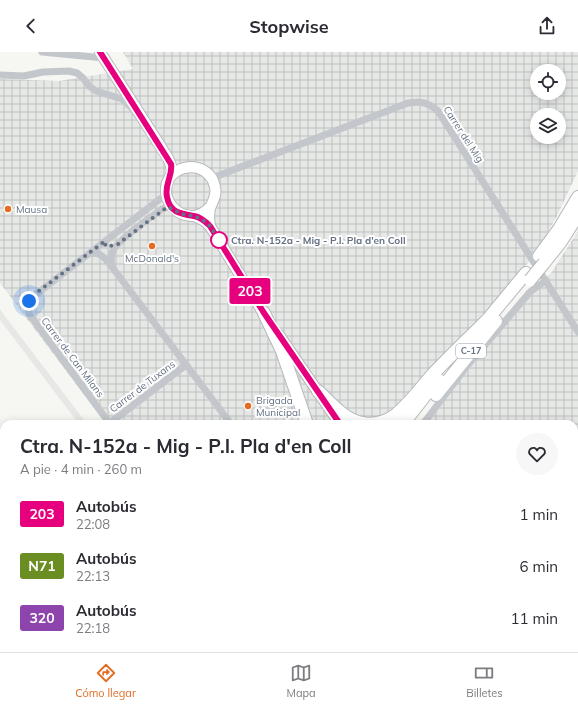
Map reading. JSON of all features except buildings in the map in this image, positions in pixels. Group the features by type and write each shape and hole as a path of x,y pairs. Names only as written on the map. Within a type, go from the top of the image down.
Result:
{"highway":[{"name":"C-17","path":"542,260 577,197"},
{"name":"C-17","path":"406,420 488,319 542,260 560,243 578,215"},
{"name":"C-17","path":"416,420 528,276"},
{"path":"264,313 282,351 306,420"},
{"path":"384,420 400,410 433,374 488,319"},
{"path":"318,391 354,420"}],"main road":[{"path":"102,55 168,158 172,169 166,189 169,203 177,212 194,216 203,220 210,226 264,313 337,420"},
{"path":"168,158 185,167"},
{"path":"171,176 182,168 193,167 202,169 212,178 216,190 209,217 210,226"},
{"path":"194,216 206,211 211,206"}],"street":[{"path":"42,52 102,55"},
{"path":"0,75 24,76 42,72 57,71 77,73 96,91 122,99 144,120"},
{"name":"Carrer del Mig","path":"212,178 408,103 420,101 431,105 438,111 578,332"},
{"name":"Carrer de Can Milans","path":"107,420 29,314 28,304 35,294 164,196 166,189"},
{"path":"177,212 168,207 165,208 118,244 114,248 111,257 112,267 228,420"},
{"path":"105,241 107,247 118,244"},
{"path":"87,255 97,253 103,256 116,272"},
{"path":"426,420 467,366 530,292 546,281"},
{"name":"Carrer de Tuxans","path":"115,420 186,365"}],"shaded area":[{"path":"123,52 578,52 578,171 557,216 539,248 511,286 395,420 103,420 0,283 0,79 59,81 133,69"},
{"path":"578,231 578,420 429,420 482,351 551,273"},
{"path":"0,309 84,420 76,420 0,320"}],"bus line":[{"name":"203","path":"100,52 171,164 171,176 166,189 169,203 177,212 199,218 210,226 264,313 337,420"}],"place":[{"name":"Mausa","path":"8,209"},
{"name":"Ctra. N-152a - Mig - P.I. Pla d'en Coll","path":"219,240"},
{"name":"McDonald's","path":"152,246"},
{"name":"Brigada Municipal","path":"248,406"}],"route":[{"path":"29,301 35,294 105,241 107,247 118,244 159,211 168,207 182,214 194,216 203,220 210,226 219,240"}]}
